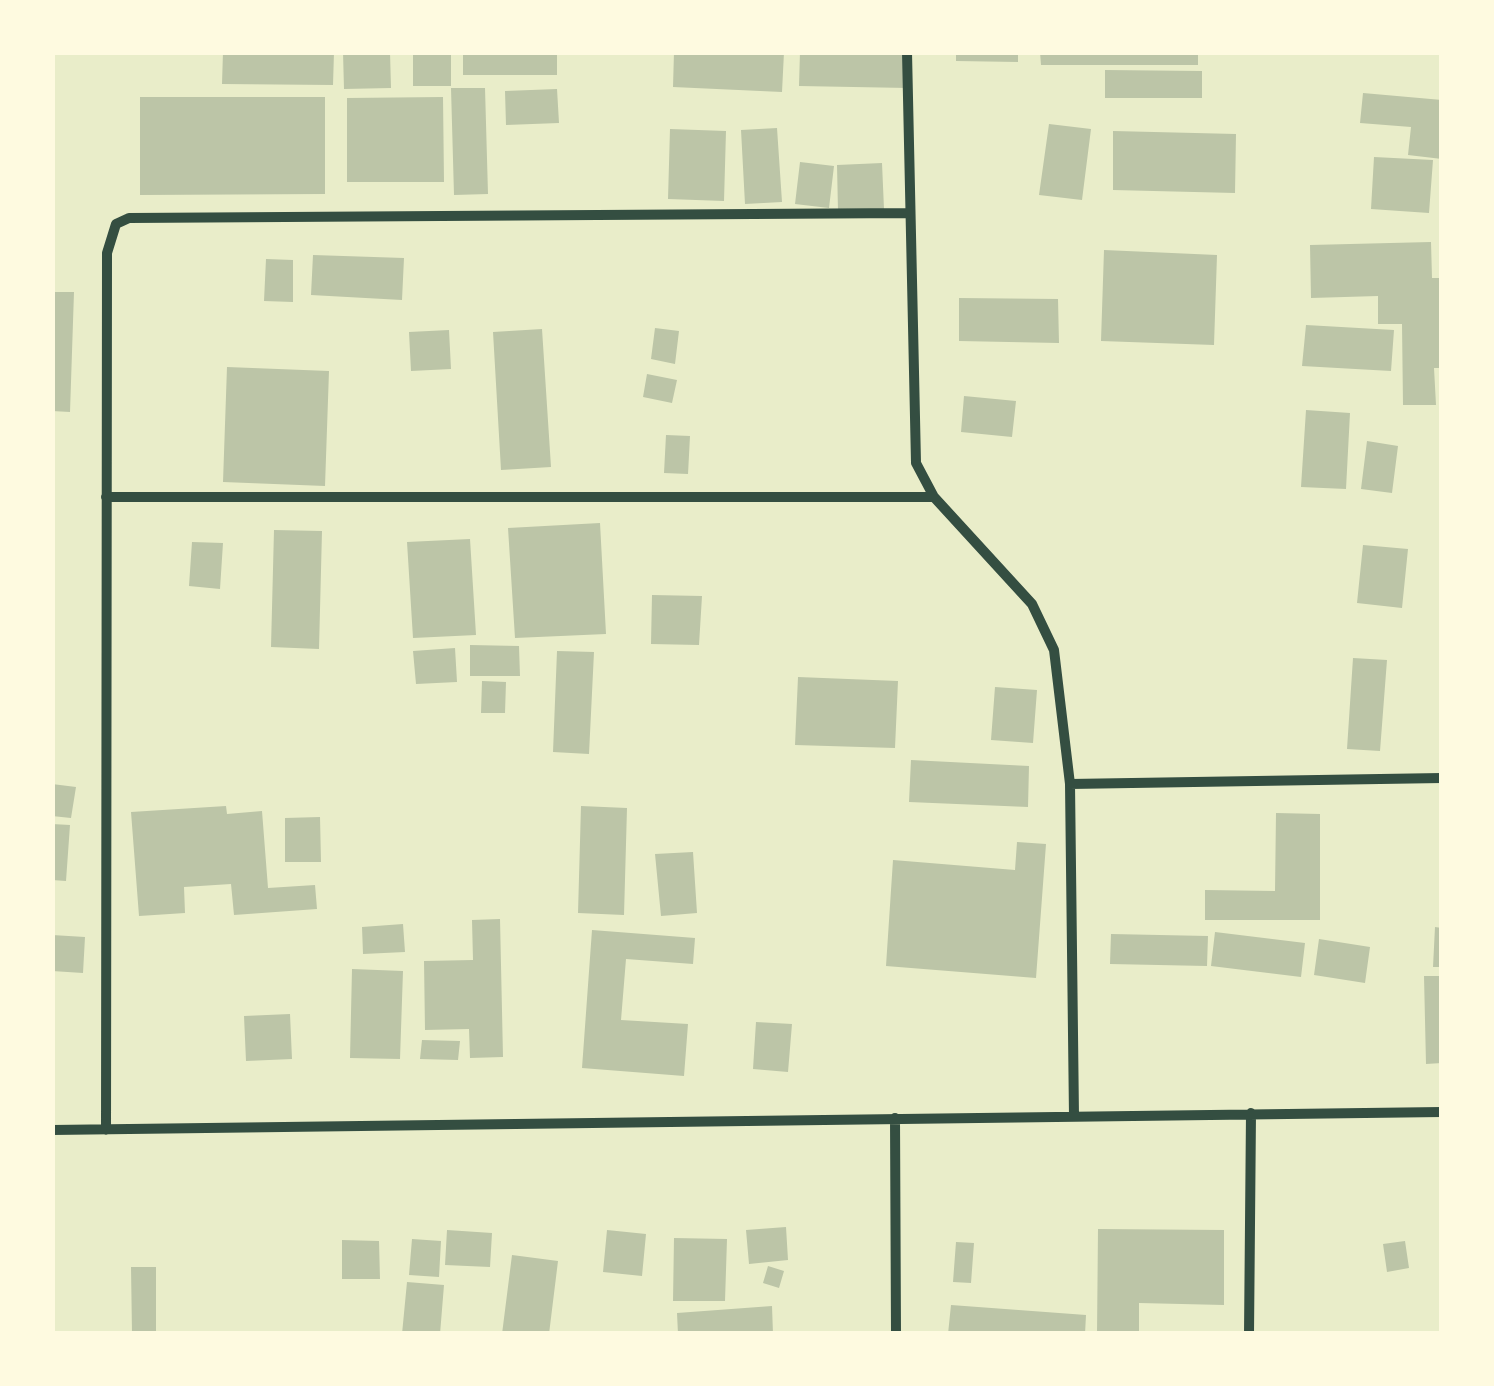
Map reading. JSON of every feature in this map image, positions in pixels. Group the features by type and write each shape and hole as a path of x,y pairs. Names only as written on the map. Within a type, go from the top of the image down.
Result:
{"street":[{"path":"907,52 916,463 934,497 1032,604 1054,650 1070,784 1074,1118"},
{"path":"106,1130 106,253 116,224 129,218 908,213"},
{"path":"106,498 934,497"},
{"path":"1070,784 1442,778"},
{"path":"52,1130 1442,1112"},
{"path":"1248,1334 1251,1113"},
{"path":"895,1118 896,1334"}],"building":[{"path":"223,52 334,52 333,85 222,84"},
{"path":"343,52 390,52 391,88 344,89"},
{"path":"413,52 451,52 451,86 413,86"},
{"path":"463,52 557,52 557,75 463,75"},
{"path":"674,52 784,52 782,92 673,87"},
{"path":"800,52 908,52 908,88 799,86"},
{"path":"956,52 1018,52 1018,62 956,61"},
{"path":"1040,52 1198,52 1198,65 1041,65"},
{"path":"1105,70 1202,71 1202,98 1105,98"},
{"path":"451,88 485,88 488,194 454,195"},
{"path":"557,89 559,123 506,125 505,91"},
{"path":"1363,93 1442,100 1442,159 1408,155 1411,127 1360,123"},
{"path":"140,97 325,97 325,194 140,195"},
{"path":"443,97 444,182 347,182 347,98"},
{"path":"1049,124 1091,129 1082,200 1039,195"},
{"path":"777,128 782,202 745,204 741,130"},
{"path":"670,129 726,131 724,201 668,199"},
{"path":"1113,131 1236,134 1235,193 1113,190"},
{"path":"1374,157 1433,160 1429,213 1371,209"},
{"path":"800,162 834,166 829,208 795,204"},
{"path":"882,163 884,209 838,211 837,165"},
{"path":"1431,242 1432,278 1442,278 1442,368 1434,368 1436,405 1403,405 1402,324 1378,324 1378,296 1311,298 1310,245"},
{"path":"1104,250 1217,255 1214,345 1101,341"},
{"path":"313,255 404,258 402,300 311,295"},
{"path":"266,259 293,260 293,302 264,301"},
{"path":"52,292 74,292 70,412 52,411"},
{"path":"959,298 1058,299 1059,343 959,341"},
{"path":"1306,325 1394,330 1391,371 1302,366"},
{"path":"655,328 679,331 675,364 651,359"},
{"path":"542,329 551,467 501,470 493,332"},
{"path":"449,330 451,369 411,371 409,332"},
{"path":"227,367 329,371 325,486 223,482"},
{"path":"647,374 677,380 672,403 643,397"},
{"path":"964,396 1016,401 1012,437 961,432"},
{"path":"1306,410 1350,413 1346,489 1301,487"},
{"path":"666,435 690,436 688,474 664,473"},
{"path":"1367,441 1398,446 1392,493 1361,489"},
{"path":"600,523 606,634 515,638 508,528"},
{"path":"274,530 322,531 319,649 271,647"},
{"path":"470,539 476,635 413,638 407,542"},
{"path":"192,542 223,543 220,589 189,586"},
{"path":"1363,545 1408,549 1402,608 1357,603"},
{"path":"652,595 702,596 699,645 651,644"},
{"path":"470,645 519,646 520,676 470,676"},
{"path":"455,648 457,682 416,684 413,651"},
{"path":"557,651 594,652 589,754 553,752"},
{"path":"1353,658 1387,660 1380,751 1347,749"},
{"path":"798,677 898,681 895,748 795,745"},
{"path":"482,681 506,682 505,713 481,713"},
{"path":"995,687 1037,690 1033,743 991,740"},
{"path":"911,760 1029,766 1028,807 909,802"},
{"path":"52,784 76,787 71,818 52,816"},
{"path":"226,806 227,814 262,811 268,888 315,885 317,909 234,915 231,884 184,887 185,913 139,916 131,812"},
{"path":"581,806 627,808 624,915 578,913"},
{"path":"1276,813 1320,814 1320,920 1205,920 1205,890 1275,891"},
{"path":"320,817 321,862 285,862 285,818"},
{"path":"52,824 70,825 66,881 52,880"},
{"path":"1017,842 1046,844 1036,978 886,966 893,860 1015,870"},
{"path":"693,852 697,913 661,916 655,854"},
{"path":"500,919 503,1057 470,1058 469,1029 425,1030 424,961 473,960 472,920"},
{"path":"403,924 405,952 363,954 362,927"},
{"path":"1435,927 1442,928 1442,967 1433,967"},
{"path":"592,930 695,938 693,964 626,959 621,1020 688,1024 684,1076 582,1068"},
{"path":"1215,932 1305,943 1301,977 1211,966"},
{"path":"1111,934 1208,936 1207,966 1110,964"},
{"path":"52,935 85,937 83,973 52,971"},
{"path":"1319,939 1370,947 1365,983 1314,975"},
{"path":"352,969 403,971 400,1059 350,1058"},
{"path":"1424,976 1442,976 1442,1063 1426,1064"},
{"path":"290,1014 292,1059 246,1061 244,1016"},
{"path":"756,1022 792,1024 788,1072 753,1069"},
{"path":"422,1040 460,1041 458,1060 420,1059"},
{"path":"786,1227 788,1260 749,1264 746,1230"},
{"path":"1098,1229 1224,1230 1224,1305 1139,1303 1139,1334 1097,1334"},
{"path":"447,1230 492,1233 490,1267 445,1265"},
{"path":"607,1230 646,1234 642,1276 603,1272"},
{"path":"674,1238 727,1239 725,1301 673,1301"},
{"path":"412,1239 441,1241 439,1277 409,1275"},
{"path":"342,1240 379,1241 380,1279 342,1279"},
{"path":"1405,1241 1409,1268 1387,1272 1383,1244"},
{"path":"956,1242 974,1243 971,1283 953,1282"},
{"path":"512,1255 558,1261 549,1334 502,1334"},
{"path":"768,1266 784,1271 779,1288 763,1283"},
{"path":"131,1267 156,1267 156,1332 132,1333"},
{"path":"407,1282 444,1285 440,1334 402,1334"},
{"path":"951,1305 1086,1315 1085,1334 948,1334"},
{"path":"772,1306 773,1334 678,1334 677,1313"}]}
